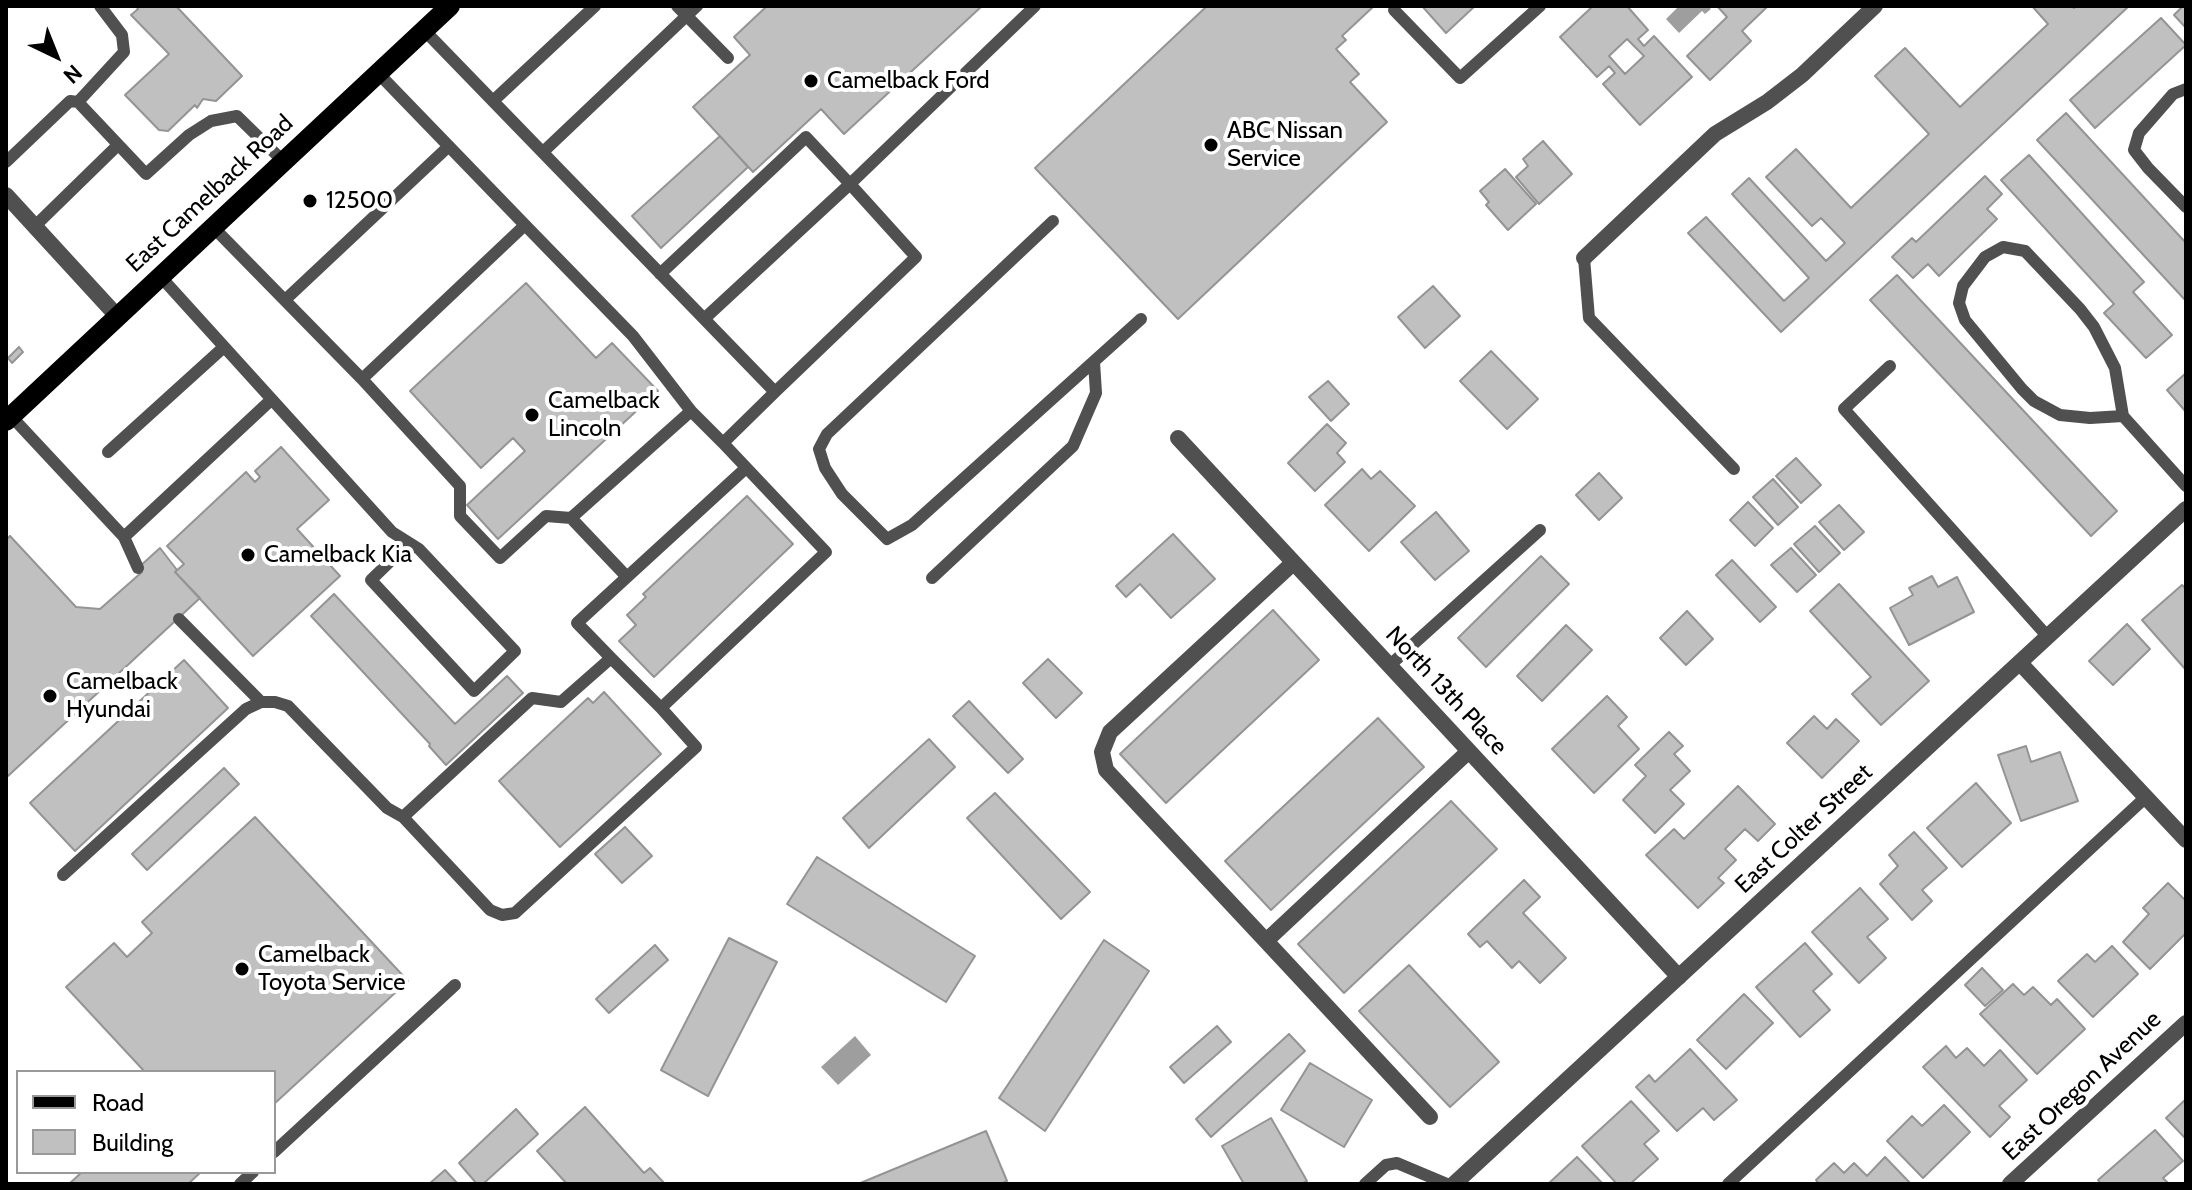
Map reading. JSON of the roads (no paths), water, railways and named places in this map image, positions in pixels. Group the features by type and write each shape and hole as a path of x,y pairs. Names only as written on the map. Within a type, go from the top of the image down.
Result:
{"main road":[{"name":"East Camelback Road","path":"9,419 450,6"}],"street":[{"path":"1584,258 1715,134 1767,102 1802,75 1875,6"},
{"path":"6,195 117,316"},
{"name":"North 13th Place","path":"1178,438 1679,977"},
{"name":"East Colter Street","path":"1454,1184 2186,509"},
{"path":"1293,563 1110,732 1102,752 1106,770 1430,1117"},
{"path":"2020,663 2186,840"},
{"path":"1266,941 1469,751"},
{"name":"East Oregon Avenue","path":"2010,1184 2186,1023"}],"lane":[{"path":"78,102 124,52 122,35 100,6"},
{"path":"493,101 595,6"},
{"path":"677,6 728,58"},
{"path":"543,152 697,6"},
{"path":"704,319 1035,6"},
{"path":"1394,10 1460,78 1540,6"},
{"path":"424,30 775,392"},
{"path":"378,73 633,336 691,411 826,552 661,708"},
{"path":"2186,89 2173,94 2139,133 2134,150 2186,207"},
{"path":"6,162 70,101 78,102 146,174 189,135 211,121 237,116 283,161"},
{"path":"660,274 806,137 916,257 723,443"},
{"path":"35,226 118,145"},
{"path":"285,300 449,146"},
{"path":"1053,221 827,434 819,449 825,468 842,494 887,539 912,525 1141,319"},
{"path":"362,379 525,225"},
{"path":"213,227 362,379 460,486 460,516 500,558 546,516 571,518 627,577"},
{"path":"2123,416 2090,418 2060,415 2034,401 2022,389 1965,320 1959,303 1963,286 1985,257 2003,247 2025,251 2080,309 2094,327 2115,368 2123,416 2186,486"},
{"path":"1584,258 1589,318 1734,469"},
{"path":"160,276 392,532 419,549 515,651 474,691 371,580 409,543"},
{"path":"108,452 224,347"},
{"path":"932,578 1073,446 1096,393 1094,362"},
{"path":"1890,366 1844,409 2048,637"},
{"path":"124,537 271,400"},
{"path":"571,518 691,411"},
{"path":"9,419 124,537 138,568"},
{"path":"63,875 246,709 261,702 275,702 288,706 387,808 403,817 490,910 502,915 515,913 696,747 577,623 746,468"},
{"path":"1389,666 1540,530"},
{"path":"179,619 261,702"},
{"path":"403,817 532,698 561,702 611,658"},
{"path":"1728,1184 2146,797"},
{"path":"276,1150 455,985"},
{"path":"1365,1184 1386,1165 1397,1163 1447,1184"}],"place":[{"name":"Camelback Ford","path":"811,81"},
{"name":"ABC Nissan Service","path":"1211,145"},
{"name":"12500","path":"310,201"},
{"name":"Camelback Lincoln","path":"532,415"},
{"name":"Camelback Kia","path":"248,555"},
{"name":"Camelback Hyundai","path":"50,696"},
{"name":"Camelback Toyota Service","path":"242,969"}]}
